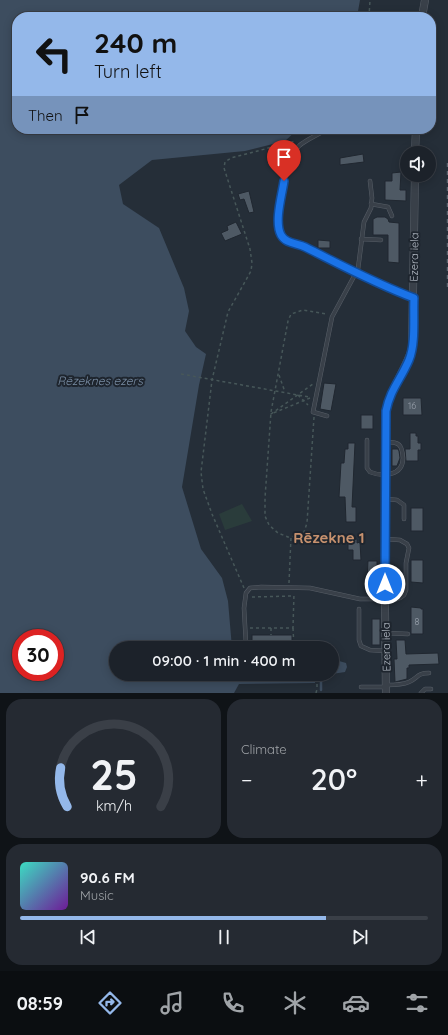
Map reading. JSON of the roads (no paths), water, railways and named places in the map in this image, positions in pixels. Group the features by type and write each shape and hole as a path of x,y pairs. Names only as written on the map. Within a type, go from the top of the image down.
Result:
{"street":[{"path":"423,12 425,0"},
{"path":"415,146 416,134"},
{"name":"Ezera iela","path":"386,688 386,411 390,394 408,361 412,349 415,182"}],"lane":[{"path":"319,134 299,146 289,166 284,181 279,209 278,223 281,235 288,242 302,246 357,274 414,298"},
{"path":"327,416 313,412 332,317 357,274 364,222 372,198 370,181"},
{"path":"371,204 388,207 392,216"},
{"path":"361,240 381,240"},
{"path":"367,440 367,468 373,474 394,473 400,470 403,465 401,446 394,442 386,442"},
{"path":"386,499 397,500 404,505 404,519"},
{"path":"246,641 244,608 246,593 250,588 310,588 360,599 385,600 390,602 400,598 404,595 406,590 406,563 409,548 407,544 400,540 385,539"},
{"path":"359,610 359,640 361,646 370,650 386,651"},
{"path":"385,634 408,634"},
{"path":"361,687 386,688 408,683 422,673 429,673"},
{"path":"421,693 425,689 431,689"}],"water":[{"name":"Rēzeknes ezers","path":"0,0 360,0 358,12 12,12 12,134 293,134 285,141 245,151 152,160 119,185 123,204 159,228 184,288 189,311 185,331 196,347 206,354 199,385 182,487 201,549 222,578 228,601 231,641 109,641 109,681 315,681 315,683 239,684 234,693 0,693"},
{"path":"339,661 346,663 347,667 345,672 339,673"}],"waterway":[{"path":"321,681 321,690"}],"railway":[{"path":"448,163 448,289"}],"district":[{"name":"Rēzekne 1","path":"329,538"}]}
